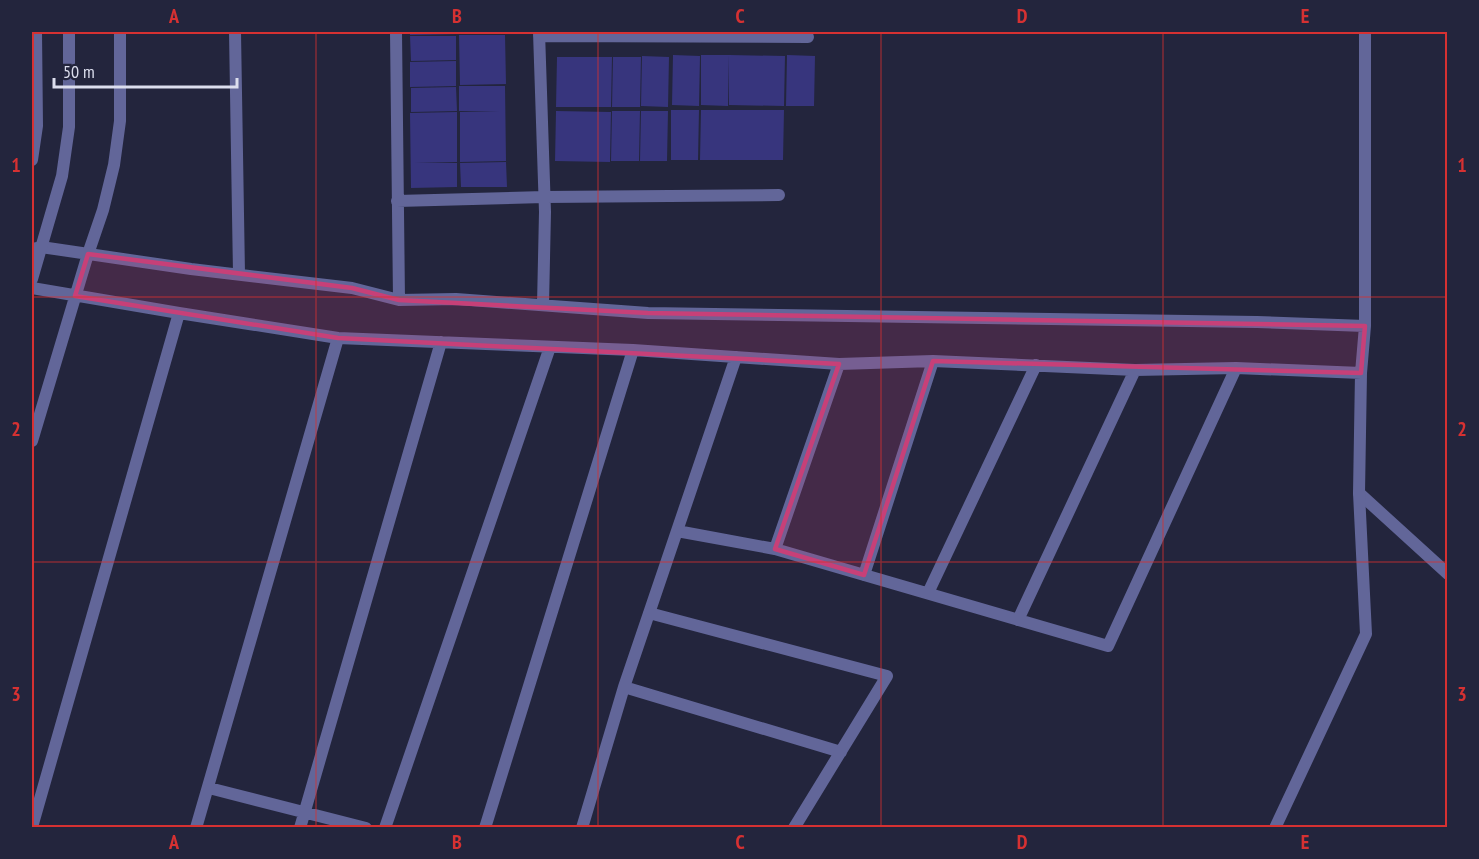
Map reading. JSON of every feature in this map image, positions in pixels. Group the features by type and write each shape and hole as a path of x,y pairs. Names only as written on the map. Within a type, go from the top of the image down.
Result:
{"street":[{"path":"32,160 37,126 36,32"},
{"path":"32,279 36,248 62,176 69,127 69,32"},
{"path":"32,441 103,210 114,165 120,121 120,32"},
{"path":"235,32 239,274"},
{"path":"396,32 399,300"},
{"path":"1275,828 1366,634 1359,493 1361,373 1365,326 1365,32"},
{"path":"543,305 545,212 539,34 720,34 808,37"},
{"path":"397,201 779,195"},
{"path":"36,248 352,288 399,300 456,299 648,313 1257,322 1365,326"},
{"path":"32,288 338,338 633,350 839,364 933,361 1135,370 1236,368 1361,373"},
{"path":"32,827 179,313"},
{"path":"196,828 338,338"},
{"path":"300,828 441,342"},
{"path":"385,828 550,347"},
{"path":"485,828 633,350"},
{"path":"582,828 624,687 736,357"},
{"path":"864,575 933,361"},
{"path":"775,549 839,364"},
{"path":"928,593 1036,365"},
{"path":"677,531 775,549 1108,646 1236,368"},
{"path":"1018,620 1135,370"},
{"path":"1359,493 1448,574"},
{"path":"649,613 887,676 794,828"},
{"path":"624,687 841,752"},
{"path":"209,788 366,828"}],"highlighted area":[{"path":"88,254 352,288 399,300 648,313 1365,326 1361,373 933,361 864,575 775,549 839,364 338,338 75,296"}],"building":[{"path":"410,32 456,32 457,34 410,35"},
{"path":"459,32 487,32 487,33 459,34"},
{"path":"459,35 505,35 506,84 460,85"},
{"path":"410,36 456,36 456,60 411,61"},
{"path":"673,55 700,56 699,106 672,105"},
{"path":"701,55 729,55 728,106 701,105"},
{"path":"729,55 785,56 784,106 729,105"},
{"path":"787,55 815,56 814,106 786,106"},
{"path":"642,56 669,57 668,107 641,106"},
{"path":"557,57 612,57 611,107 556,107"},
{"path":"613,57 641,57 640,107 612,107"},
{"path":"456,61 456,86 410,87 410,62"},
{"path":"459,86 505,86 506,161 460,162 460,112 499,111 459,111"},
{"path":"456,87 457,111 411,112 411,88"},
{"path":"671,110 699,110 698,160 671,160"},
{"path":"701,110 784,110 783,160 700,160"},
{"path":"556,111 611,112 610,162 555,161"},
{"path":"612,111 640,111 639,161 611,161"},
{"path":"641,111 668,111 667,161 640,161"},
{"path":"457,112 457,162 415,163 457,163 457,187 411,188 410,113"},
{"path":"506,162 507,187 461,187 460,163"}]}
